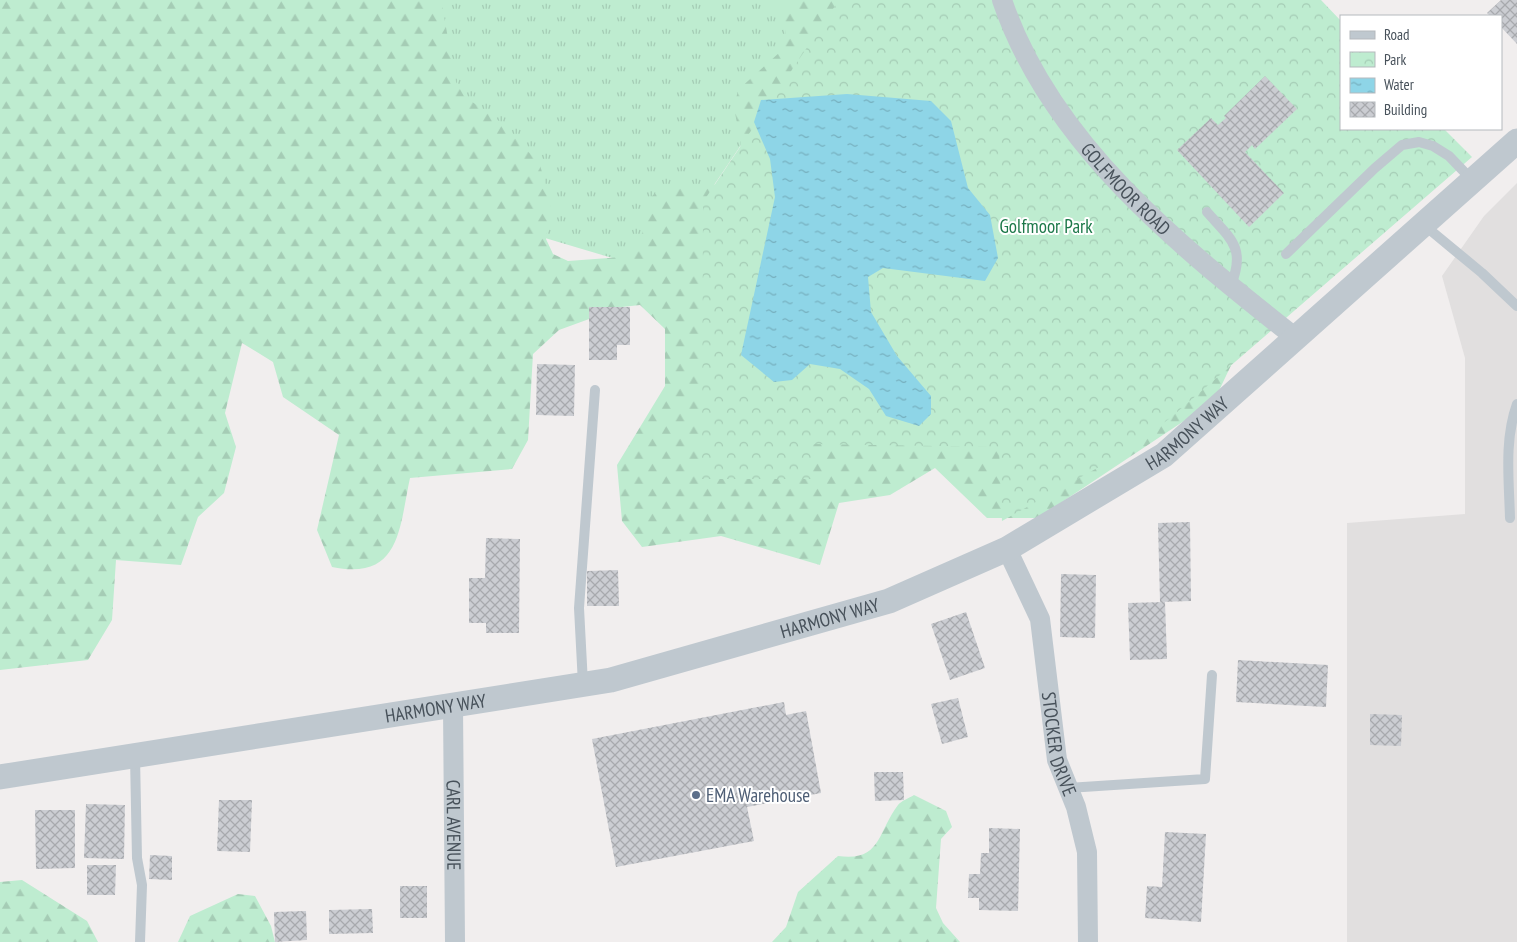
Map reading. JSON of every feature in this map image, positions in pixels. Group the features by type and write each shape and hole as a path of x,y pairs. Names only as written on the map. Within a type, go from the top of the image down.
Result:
{"street":[{"name":"GOLFMOOR ROAD","path":"1002,0 1022,49 1056,106 1078,135 1140,204 1231,285 1297,339"},
{"name":"HARMONY WAY","path":"0,777 583,685 630,675 889,601 1007,548 1164,455 1297,339 1517,141"},
{"name":"STOCKER DRIVE","path":"1007,548 1040,619 1056,760 1076,807 1086,852 1088,942"},
{"name":"CARL AVENUE","path":"453,707 455,942"}],"lane":[{"path":"1286,254 1375,168 1402,146 1419,142 1433,146 1449,156 1473,181"},
{"path":"1207,212 1229,236 1235,248 1238,268 1231,285"},
{"path":"1424,225 1482,273 1517,306"},
{"path":"583,685 578,608 595,390"},
{"path":"1510,518 1508,450 1512,418 1517,404"},
{"path":"1068,788 1205,779 1212,676"},
{"path":"135,756 138,858 142,885 140,942"}],"shaded area":[{"path":"1517,183 1517,942 1347,942 1347,523 1465,514 1465,358 1442,276 1484,216"}],"green space":[{"path":"0,0 441,0 456,82 464,96 506,126 540,165 551,205 546,239 553,254 568,261 622,257 638,248 652,196 666,186 701,188 736,179 741,143 734,108 738,90 780,52 786,35 780,0 973,0 1236,355 1214,401 1038,518 987,518 935,468 890,495 839,503 820,565 721,536 642,547 622,521 617,465 665,386 665,329 640,305 622,307 559,330 533,354 528,440 512,469 410,478 399,532 393,546 384,558 372,566 355,569 332,567 317,530 339,435 283,397 273,362 242,343 225,413 236,447 224,493 198,517 181,565 116,560 112,620 88,660 0,670"},
{"path":"259,0 839,0 656,271 498,224"},
{"name":"Golfmoor Park","path":"839,0 1321,0 1340,20 1340,130 1445,130 1472,157 1169,419 1108,462 1002,521 999,447 812,444 811,479 702,479 703,202"},
{"path":"914,795 946,811 952,827 941,839 936,908 943,923 960,942 772,942 786,927 798,892 838,856 852,857 870,850 898,805"},
{"path":"22,880 87,921 98,942 0,942 0,882"},
{"path":"238,894 255,896 271,926 275,942 178,942 190,916"}],"water":[{"path":"847,94 931,101 951,121 968,188 990,215 998,258 985,281 883,268 868,277 871,312 897,356 931,396 931,414 919,426 886,416 869,389 840,369 810,364 792,380 774,382 741,355 775,197 770,159 754,122 761,100"}],"building":[{"path":"1501,0 1517,0 1517,44 1502,28 1502,15 1489,15 1487,13"},
{"path":"1265,76 1297,109 1255,149 1252,145 1245,152 1284,193 1249,227 1177,150 1211,118 1218,125 1226,118 1224,116"},
{"path":"589,307 630,307 630,345 617,345 617,360 589,360"},
{"path":"537,364 575,365 574,416 536,415"},
{"path":"1190,522 1191,601 1160,602 1158,523"},
{"path":"486,538 520,539 519,633 486,633 486,623 469,623 469,578 485,578"},
{"path":"618,570 619,606 587,606 587,571"},
{"path":"1061,574 1096,575 1095,638 1060,637"},
{"path":"1165,602 1167,659 1130,660 1128,603"},
{"path":"966,612 985,668 950,680 931,624"},
{"path":"1238,660 1328,665 1326,707 1236,702"},
{"path":"958,698 968,737 942,744 931,704"},
{"path":"784,702 786,715 806,711 821,793 747,807 754,841 616,867 592,739"},
{"path":"1370,714 1402,715 1401,746 1370,745"},
{"path":"874,772 903,772 904,800 875,801"},
{"path":"219,800 252,800 250,852 217,851"},
{"path":"86,804 125,805 124,859 84,858"},
{"path":"35,810 75,810 75,868 36,869"},
{"path":"989,828 1020,829 1018,911 979,910 979,898 968,898 969,874 980,874 981,853 989,853"},
{"path":"1165,832 1206,834 1201,922 1145,918 1147,886 1162,887"},
{"path":"150,855 172,856 172,880 149,879"},
{"path":"87,865 116,865 115,895 87,895"},
{"path":"400,886 427,886 427,918 400,918"},
{"path":"372,909 373,933 329,934 329,910"},
{"path":"306,911 307,940 275,942 274,912"}],"place":[{"name":"EMA Warehouse","path":"696,795"}]}
